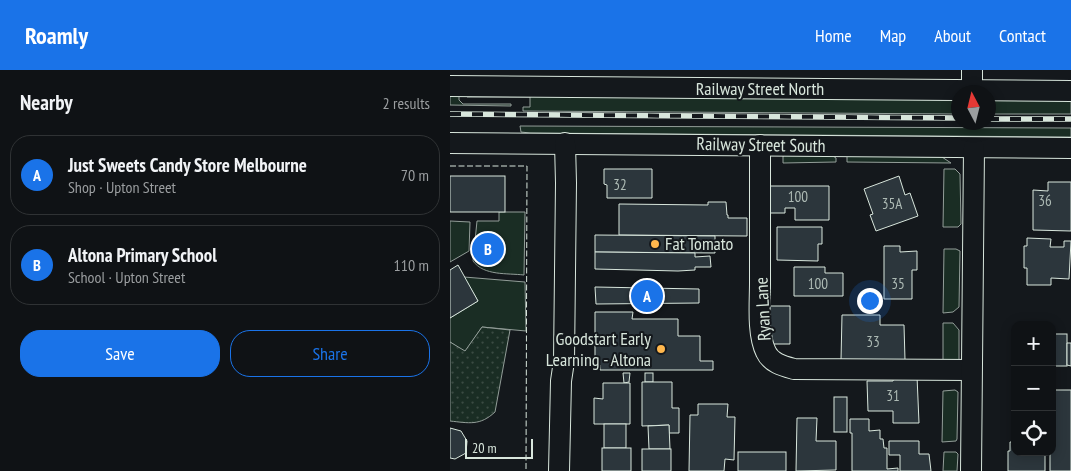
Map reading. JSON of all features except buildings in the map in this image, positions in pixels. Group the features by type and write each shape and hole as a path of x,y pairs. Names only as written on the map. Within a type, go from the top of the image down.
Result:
{"street":[{"path":"972,70 972,85"},
{"name":"Railway Street North","path":"450,86 562,78 951,90"},
{"name":"Railway Street North","path":"996,91 1071,91"},
{"name":"Railway Street South","path":"450,143 1071,148"},
{"path":"559,471 561,381 564,361 565,143"},
{"name":"Ryan Lane","path":"760,145 760,310 762,341 770,359 782,366 794,369 971,370"},
{"path":"971,471 974,148"}],"green space":[{"path":"469,94 951,99 951,114 523,111 523,107 530,107 530,97 467,97"},
{"path":"450,96 459,96 459,100 463,104 511,104 511,106 450,105"},
{"path":"996,99 1071,100 1071,114 996,114"},
{"path":"520,126 951,128 951,130 996,130 996,128 1071,128 1071,137 530,133 521,132"},
{"path":"783,156 833,156 836,158 836,162 783,163"},
{"path":"847,156 942,157 951,163 847,162"},
{"path":"944,169 955,169 960,174 961,224 958,227 943,227"},
{"path":"499,212 525,212 524,275 489,271 478,266 473,261 477,221 499,221"},
{"path":"450,221 470,222 469,251 450,262"},
{"path":"944,249 960,251 959,307 953,312 943,313"},
{"path":"464,277 525,282 526,331 482,327 465,352 450,342 450,318 478,301"},
{"path":"943,323 953,323 959,330 959,365 943,367"},
{"path":"482,327 510,330 495,412 479,422 450,421 450,342 465,351"},
{"path":"955,390 958,392 957,439 956,441 942,442 943,391"},
{"path":"944,452 956,452 958,454 957,471 943,471"}],"railway":[{"path":"450,114 951,118"},
{"path":"996,119 1071,119"}],"fence":[{"path":"450,166 527,166 526,471"}],"place":[{"name":"Fat Tomato","path":"655,244"},
{"name":"Altona Primary School","path":"488,249"},
{"name":"Just Sweets Candy Store Melbourne","path":"647,296"},
{"name":"Goodstart Early Learning - Altona","path":"661,349"}]}
